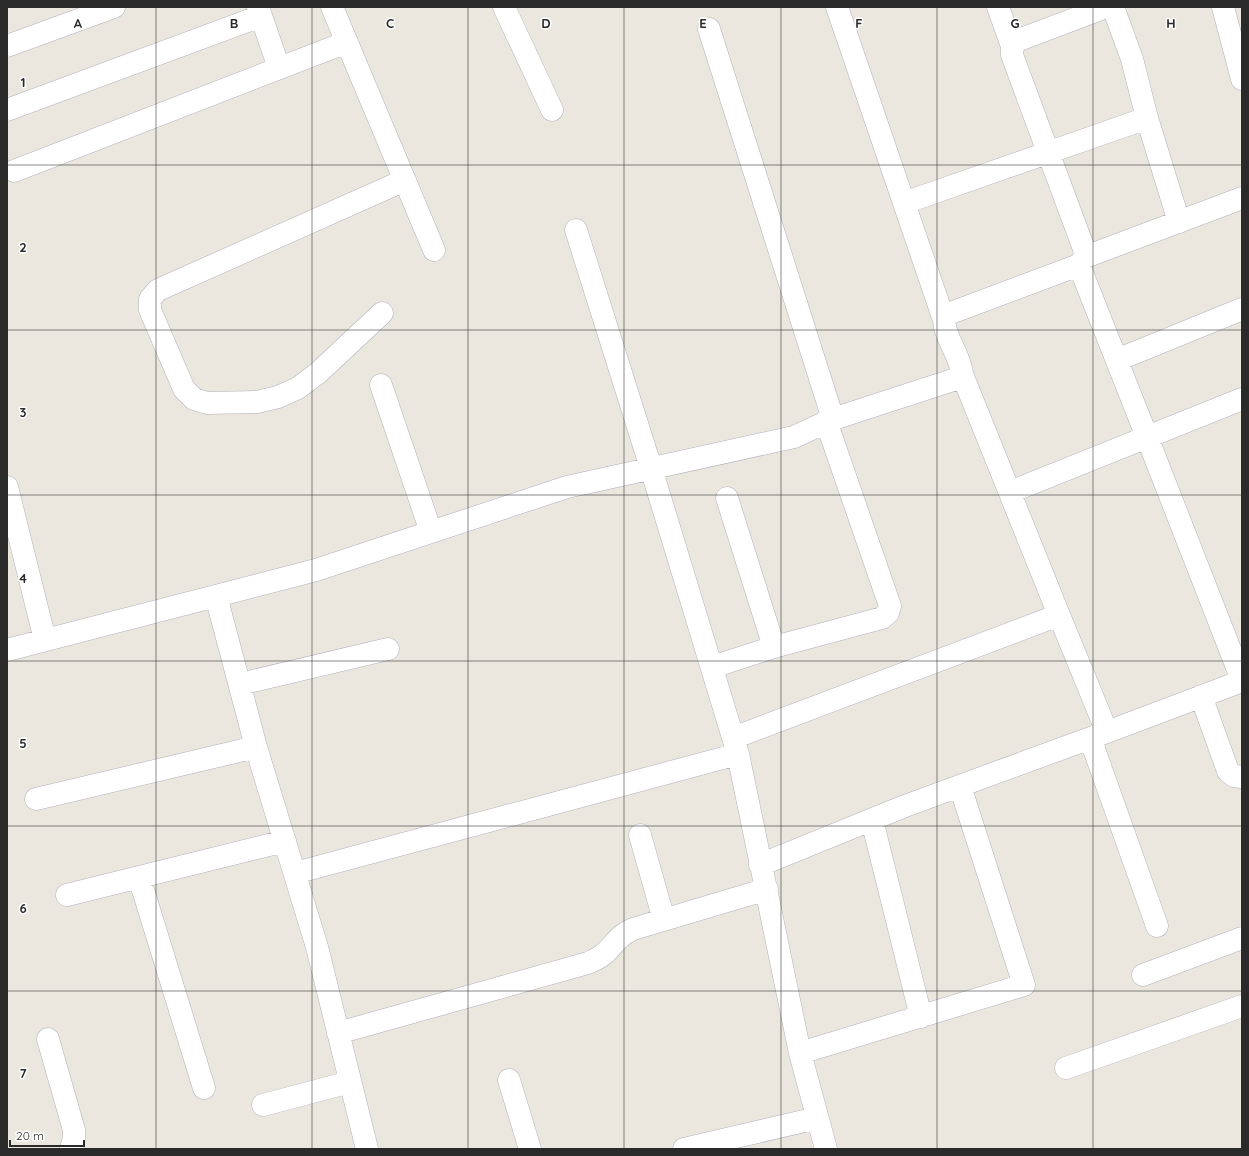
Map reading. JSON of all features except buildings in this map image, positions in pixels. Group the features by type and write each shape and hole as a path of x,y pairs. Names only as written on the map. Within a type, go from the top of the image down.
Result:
{"street":[{"path":"7,46 114,7"},
{"path":"332,7 434,250"},
{"path":"504,7 552,110"},
{"path":"837,7 944,320 944,328 961,365 962,374 1059,615 1099,735 1158,926"},
{"path":"760,865 960,786 1242,680 1117,360 1082,261 1084,249 1012,55 1012,46 998,7"},
{"path":"1012,46 1019,40 1106,7"},
{"path":"1113,7 1132,59 1147,118 1179,222"},
{"path":"1222,7 1242,79"},
{"path":"7,110 259,11 279,68"},
{"path":"709,30 829,420 890,606 888,613 882,618 712,667"},
{"path":"14,171 347,42"},
{"path":"904,203 1147,118"},
{"path":"382,313 318,373 298,388 278,397 257,402 207,403 194,399 184,389 150,310 150,299 158,290 405,180"},
{"path":"944,320 948,314 1242,198"},
{"path":"576,230 736,746 800,1053 826,1149"},
{"path":"1117,360 1242,309"},
{"path":"7,650 316,570 567,487 794,437 829,420 956,379 962,374"},
{"path":"381,385 431,532"},
{"path":"1010,492 1242,400"},
{"path":"7,487 45,640"},
{"path":"726,498 774,648"},
{"path":"216,596 256,747 317,947 367,1149"},
{"path":"294,873 736,746 1059,615"},
{"path":"240,684 388,649"},
{"path":"1201,696 1228,771 1234,776 1242,777"},
{"path":"36,798 256,747"},
{"path":"800,1053 1024,986 960,786"},
{"path":"872,820 921,1017"},
{"path":"640,835 664,920"},
{"path":"67,895 285,841"},
{"path":"139,877 204,1088"},
{"path":"338,1033 588,963 605,953 618,938 624,933 633,929 766,889"},
{"path":"1143,975 1242,938"},
{"path":"1066,1068 1242,1006"},
{"path":"48,1039 74,1130 74,1138 71,1149"},
{"path":"509,1080 530,1149"},
{"path":"263,1105 350,1082"},
{"path":"684,1149 817,1118"}]}
